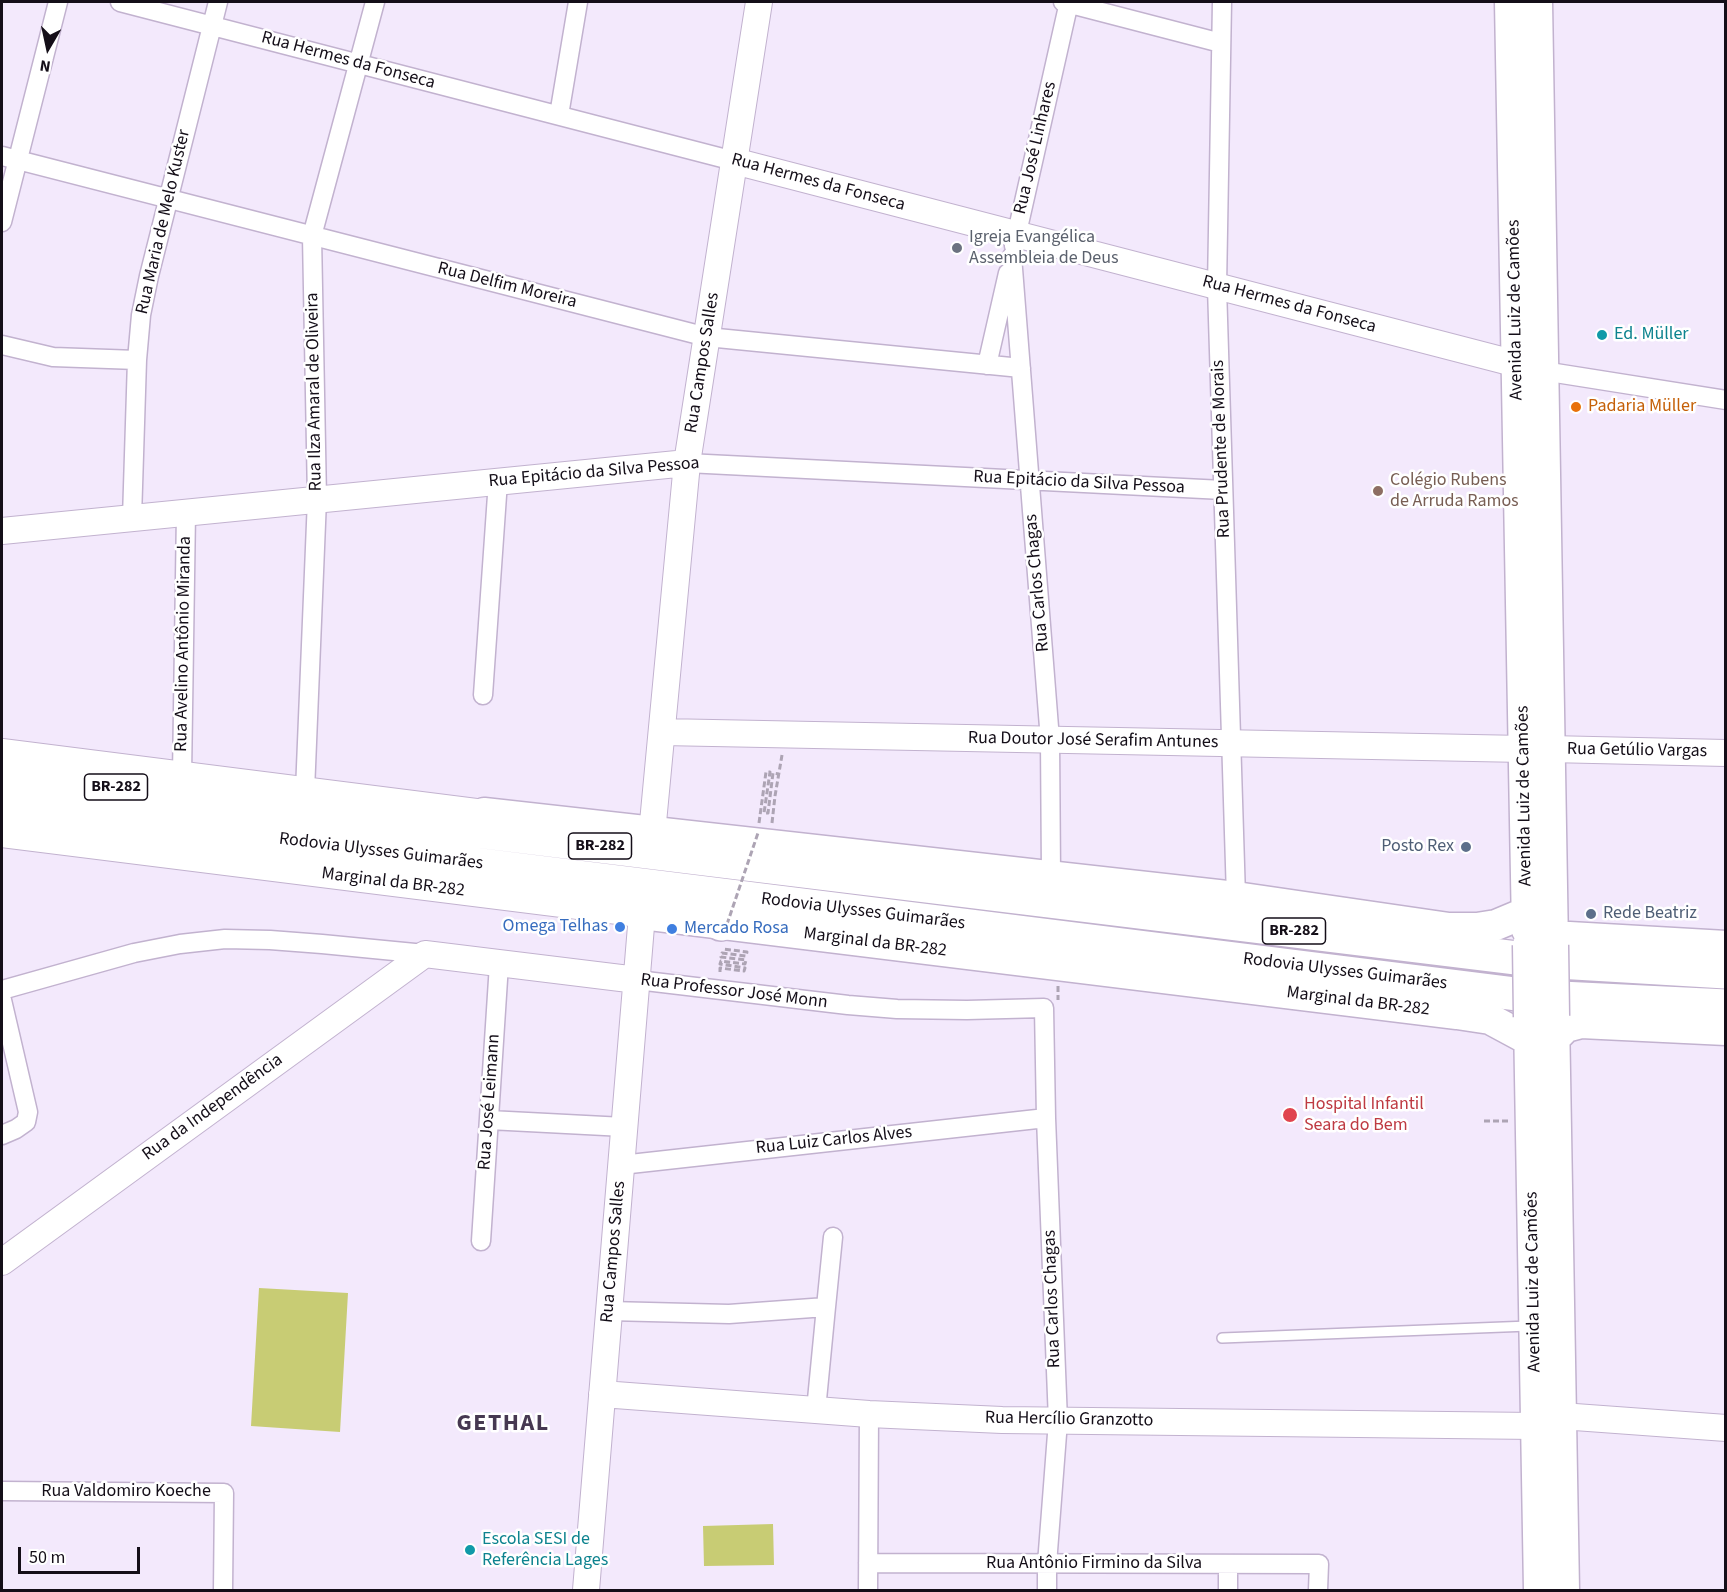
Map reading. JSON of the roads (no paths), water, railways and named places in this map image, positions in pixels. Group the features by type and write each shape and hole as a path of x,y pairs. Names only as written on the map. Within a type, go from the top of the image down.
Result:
{"highway":[{"name":"Rodovia Ulysses Guimarães","path":"2,773 1541,961 1725,972"},
{"name":"Rodovia Ulysses Guimarães","path":"2,805 1540,997 1725,1006"},
{"path":"387,820 484,813"},
{"path":"720,840 814,872"},
{"path":"557,874 642,914"},
{"path":"726,930 785,903"}],"main road":[{"name":"Avenida Luiz de Camões","path":"1510,2 1530,368"},
{"name":"Avenida Luiz de Camões","path":"1536,2 1530,368 1537,749 1544,942 1542,1028 1545,1198 1560,1385 1549,1421 1539,1553 1539,1590"},
{"name":"Avenida Luiz de Camões","path":"1537,749 1527,912 1544,942"},
{"path":"484,813 720,840 764,839 1236,897 1449,928 1496,925 1527,912"},
{"name":"Marginal da BR-282","path":"642,914 726,930 1058,965 1490,1019 1542,1028"},
{"path":"1544,942 1725,946"},
{"path":"1542,1028 1566,1027 1581,1023 1725,1030"},
{"name":"Avenida Luiz de Camões","path":"1545,1198 1534,1325 1549,1421 1564,1590"},
{"path":"1534,1325 1544,1330 1547,1358 1560,1385"}],"street":[{"path":"2,222 9,158 58,2"},
{"name":"Rua Hermes da Fonseca","path":"120,2 734,161 1014,245 1217,287 1530,368 1725,400"},
{"name":"Rua Maria de Melo Kuster","path":"132,518 137,360 141,315 218,2"},
{"name":"Rua Ilza Amaral de Oliveira","path":"305,791 317,499 312,236 375,2"},
{"path":"559,116 578,2"},
{"name":"Rua Campos Salles","path":"652,833 687,463 759,2"},
{"path":"1067,2 1221,43"},
{"name":"Rua José Linhares","path":"987,365 1067,2"},
{"name":"Rua Prudente de Morais","path":"1221,2 1217,287 1236,897"},
{"name":"Rua Delfim Moreira","path":"9,158 707,337 1021,368"},
{"name":"Rua Carlos Chagas","path":"1014,245 1021,368 1050,740 1051,875"},
{"path":"2,345 53,357 137,360"},
{"name":"Rua Epitácio da Silva Pessoa","path":"2,531 687,463 1223,490"},
{"path":"483,695 498,482"},
{"name":"Rua Avelino Antônio Miranda","path":"182,775 186,512"},
{"name":"Rua Doutor José Serafim Antunes","path":"662,732 1537,749"},
{"name":"Rua Getúlio Vargas","path":"1537,749 1725,753"},
{"path":"2,752 484,813"},
{"name":"Marginal da BR-282","path":"2,834 642,914"},
{"name":"Rua Campos Salles","path":"586,1590 642,914"},
{"path":"2,990 134,953 180,944 225,939 270,940 425,954"},
{"name":"Rua Professor José Monn","path":"425,954 824,1003 897,1009 1044,1008"},
{"name":"Rua da Independência","path":"2,1262 425,954"},
{"name":"Rua José Leimann","path":"481,1241 499,963"},
{"path":"2,1000 28,1112 26,1122 2,1135"},
{"name":"Rua Carlos Chagas","path":"1044,1008 1058,1421 1047,1590"},
{"name":"Rua Luiz Carlos Alves","path":"621,1165 1046,1118"},
{"path":"489,1120 624,1127"},
{"path":"816,1410 834,1237"},
{"path":"609,1311 729,1314 826,1307"},
{"name":"Rua Hercílio Granzotto","path":"602,1394 869,1414 1058,1421 1549,1421 1725,1428"},
{"path":"868,1590 869,1414"},
{"name":"Rua Valdomiro Koeche","path":"2,1491 224,1493 224,1590"},
{"name":"Rua Antônio Firmino da Silva","path":"868,1563 1319,1564 1318,1590"},
{"path":"1228,1564 1228,1590"}],"lane":[{"path":"1222,1338 1534,1325"}],"place":[{"name":"Igreja Evangélica Assembleia de Deus","path":"957,248"},
{"name":"Ed. Müller","path":"1602,335"},
{"name":"Padaria Müller","path":"1576,407"},
{"name":"Colégio Rubens de Arruda Ramos","path":"1378,491"},
{"name":"Posto Rex","path":"1466,847"},
{"name":"Rede Beatriz","path":"1591,914"},
{"name":"Omega Telhas","path":"620,927"},
{"name":"Mercado Rosa","path":"672,929"},
{"name":"Hospital Infantil Seara do Bem","path":"1290,1115"},
{"name":"Escola SESI de Referência Lages","path":"470,1550"}],"district":[{"name":"GETHAL","path":"503,1425"}]}
